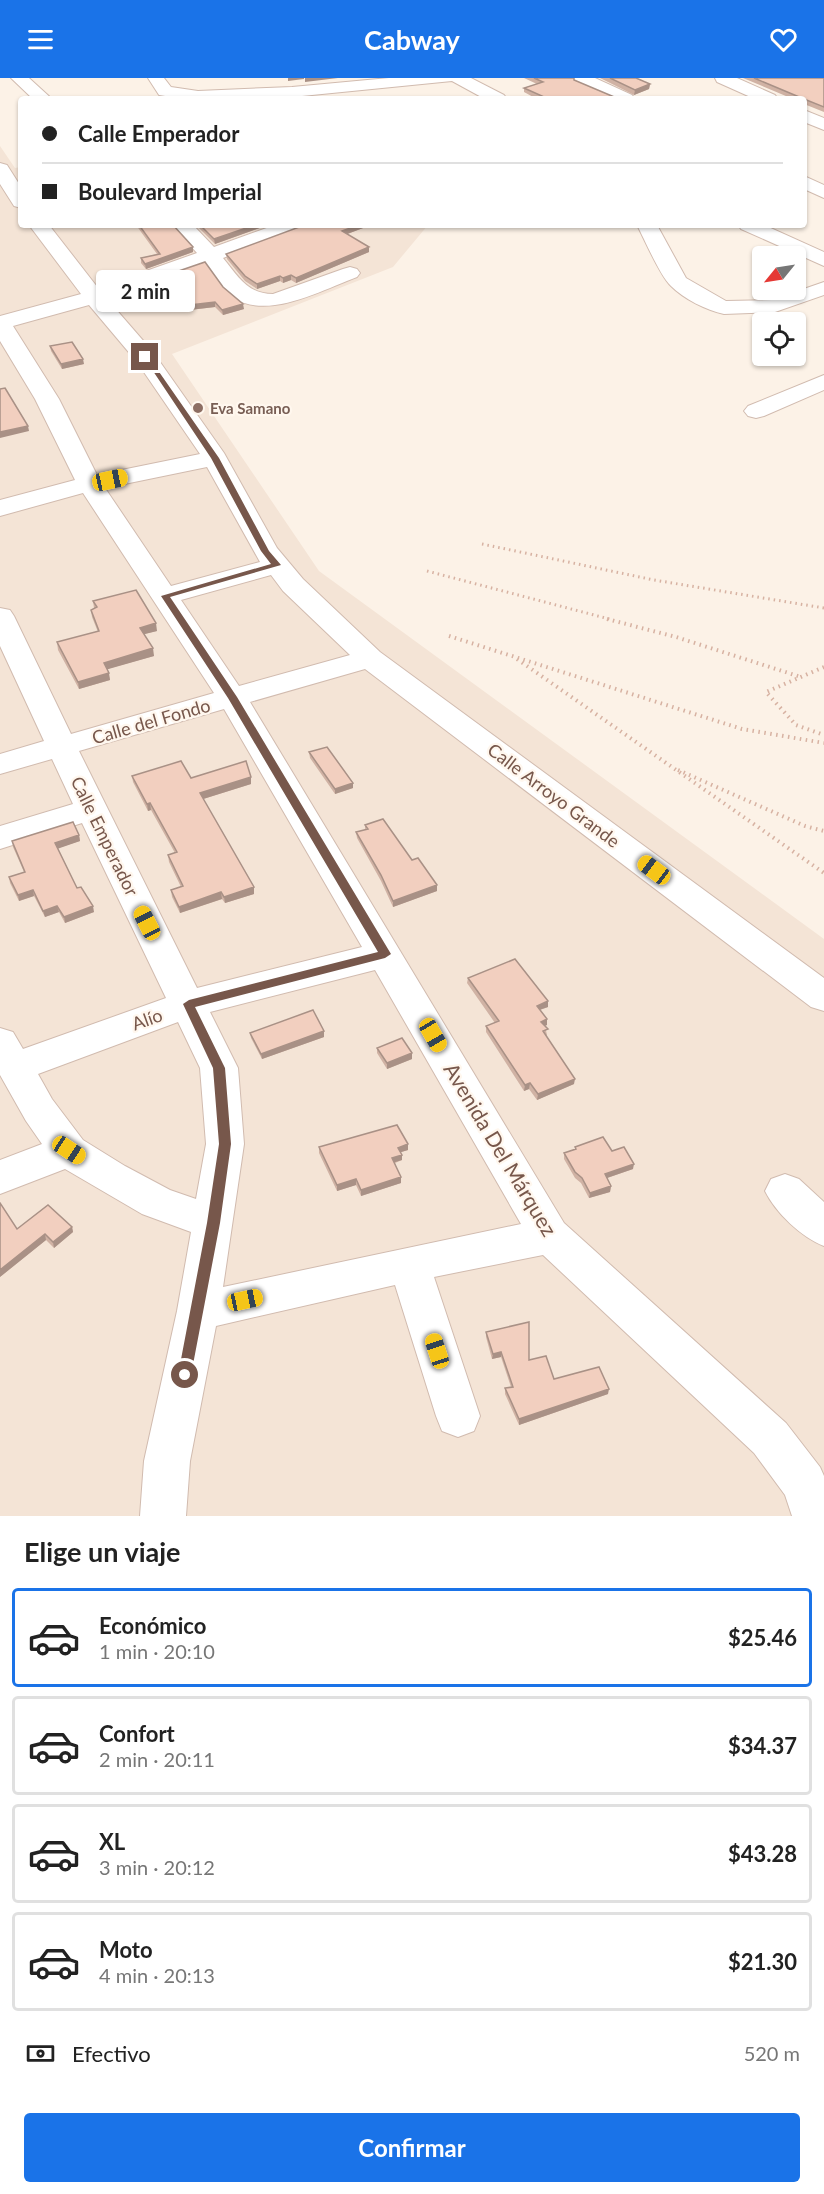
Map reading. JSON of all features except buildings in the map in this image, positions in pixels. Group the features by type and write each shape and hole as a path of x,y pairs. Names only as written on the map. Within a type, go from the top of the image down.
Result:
{"street":[{"path":"19,78 40,96"},
{"path":"156,78 165,91 198,96 291,92 446,78"},
{"path":"458,78 492,96"},
{"path":"581,78 620,96"},
{"path":"723,78 762,96"},
{"path":"807,117 824,125"},
{"path":"0,169 11,194"},
{"path":"807,184 824,192"},
{"name":"Calle Arroyo Grande","path":"41,228 94,297 145,357 215,458 265,551 292,585 370,658 824,997"},
{"path":"185,228 239,292 258,300 275,300 350,273"},
{"path":"0,323 94,297 286,228"},
{"path":"648,228 678,282 699,297 724,308 775,306 824,288"},
{"path":"755,228 824,260"},
{"name":"Avenida Del Márquez","path":"0,323 47,399 89,484 232,697 550,1236 770,1438 810,1499"},
{"path":"756,411 824,382"},
{"path":"0,508 89,484 215,458"},
{"path":"165,596 277,565"},
{"name":"Calle Emperador","path":"0,616 91,808 219,1068 225,1144 198,1311 167,1461 163,1516"},
{"name":"Calle del Fondo","path":"0,764 370,658"},
{"path":"0,838 91,808"},
{"name":"Alío","path":"8,1055 189,1004 385,954"},
{"path":"8,1055 39,1110 69,1150 111,1178 156,1202 213,1223"},
{"path":"0,1177 69,1150"},
{"path":"785,1191 824,1228"},
{"path":"198,1311 409,1264 550,1236"},
{"path":"409,1264 458,1416"}],"path":[{"path":"482,544 654,580 824,608"},
{"path":"427,571 676,637 801,677"},
{"path":"449,636 742,729 824,743"},
{"path":"515,657 534,673 824,873"},
{"path":"824,667 766,692 796,725 824,735"},
{"path":"669,766 805,826 824,831"}],"shaded area":[{"path":"0,146 15,168 18,168 18,228 426,228 393,267 172,354 319,571 824,939 824,1516 0,1516"}],"place":[{"name":"Eva Samano","path":"198,408"}],"route":[{"path":"145,357 215,458 265,551 277,565 165,596 232,697 385,954 189,1004 219,1068 225,1144 198,1311 185,1375"}]}
